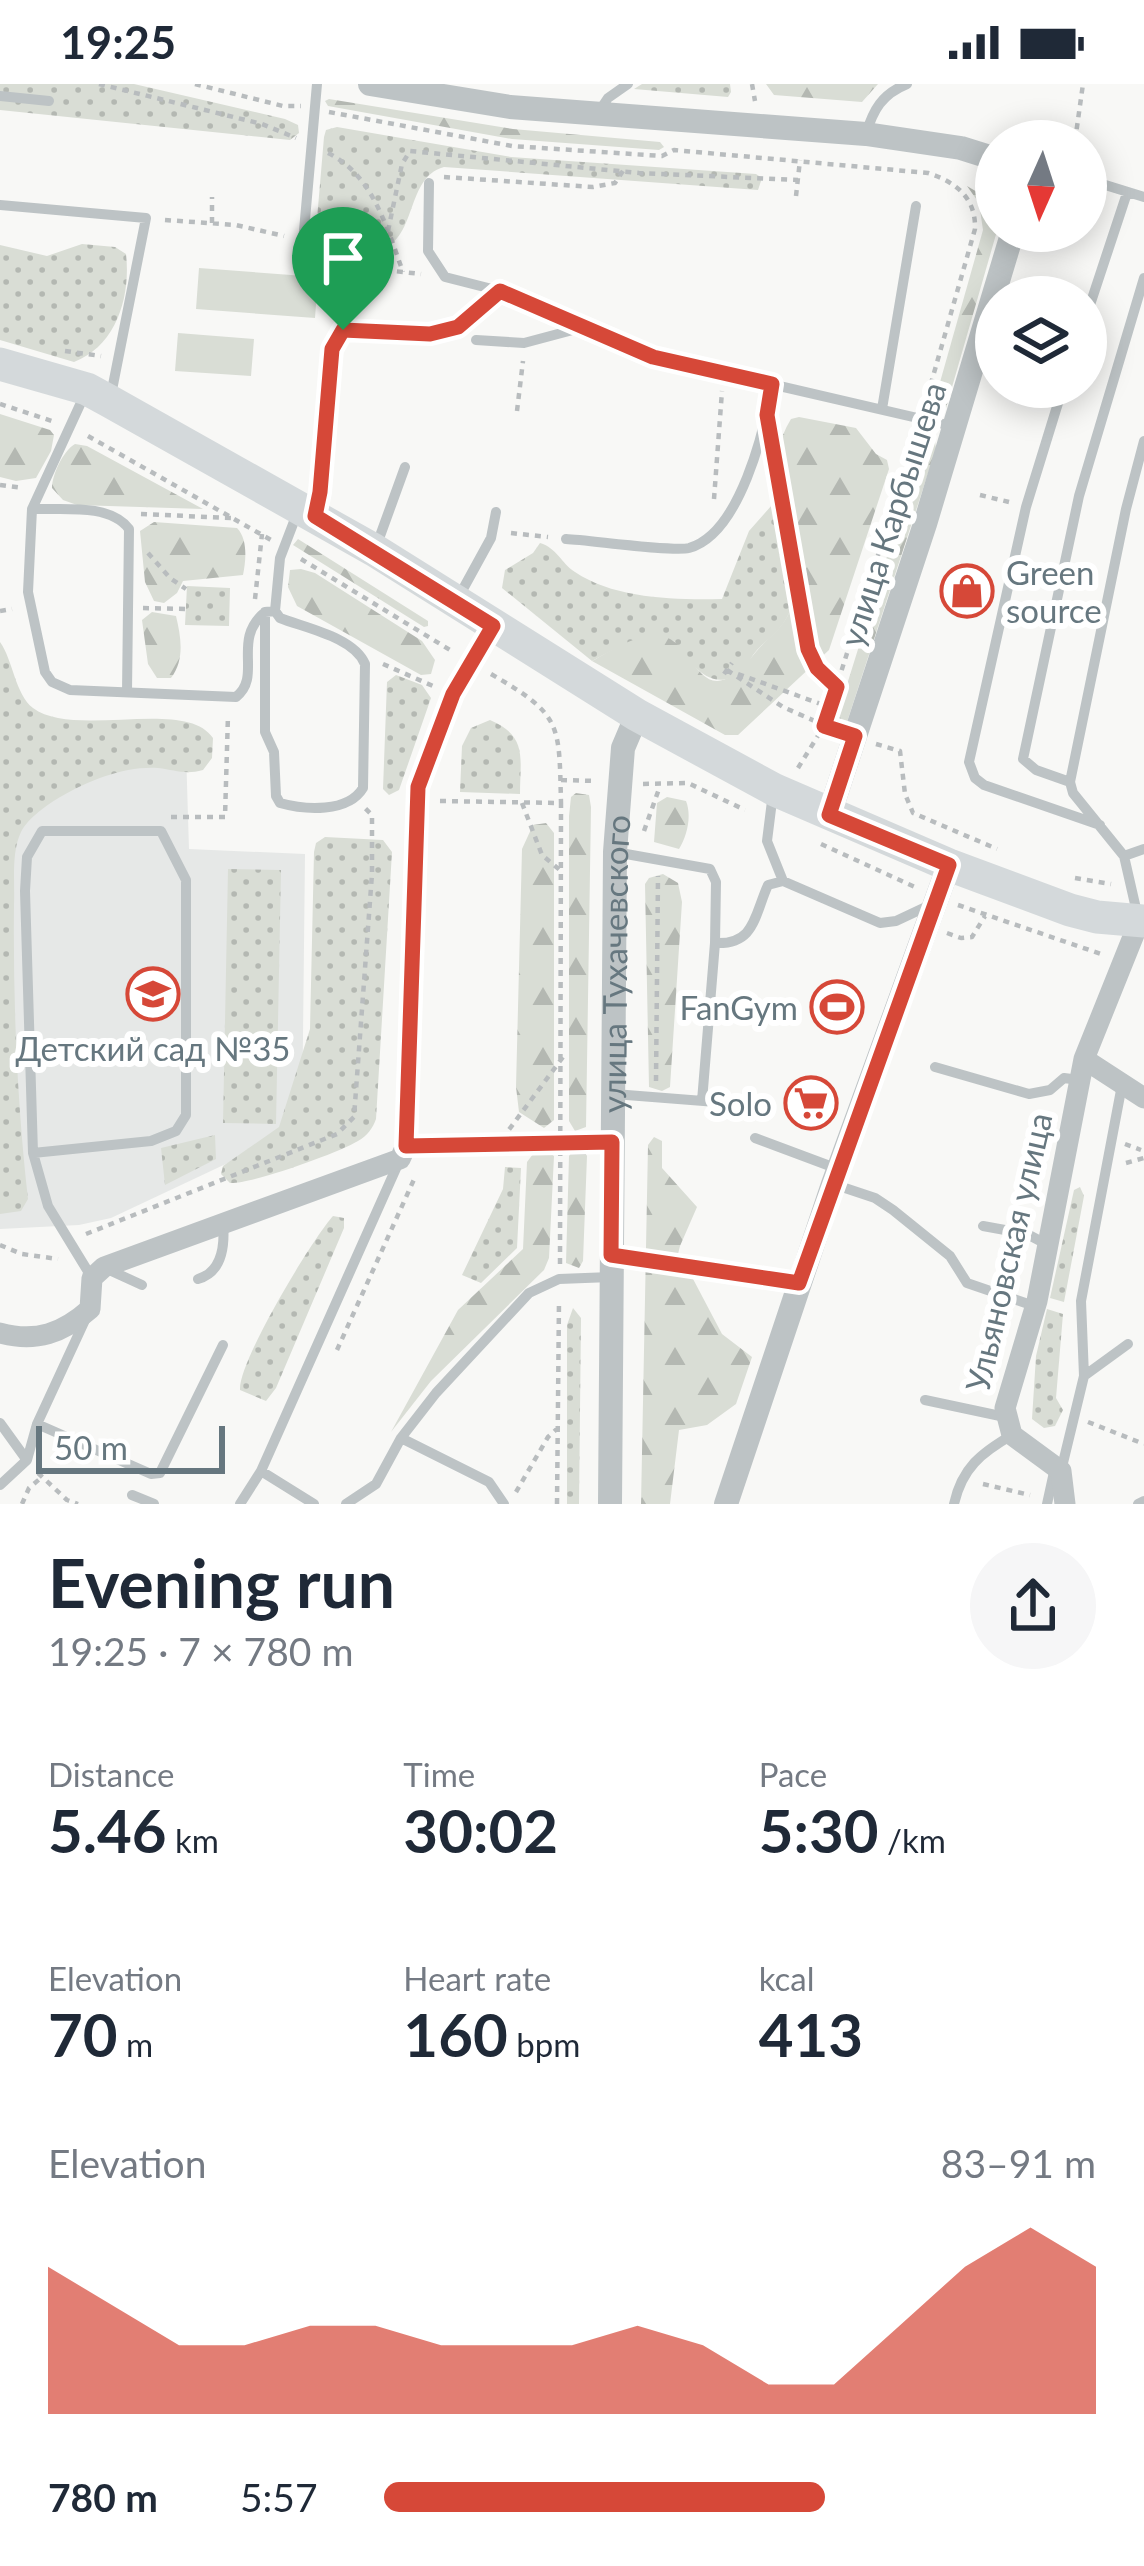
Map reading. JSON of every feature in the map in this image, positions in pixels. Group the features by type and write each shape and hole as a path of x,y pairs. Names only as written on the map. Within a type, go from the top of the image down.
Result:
{"main road":[{"path":"0,364 98,395 307,512 775,794 819,827 949,865 1070,910 1142,922"}],"street":[{"path":"370,84 510,107 866,134 975,152"},
{"name":"улица Карбышева","path":"819,827 855,736 956,427 1007,252"},
{"path":"0,1333 51,1335 90,1309 98,1273 403,1152 416,800 453,694 493,626"},
{"name":"улица Тухачевского","path":"610,1504 612,1094 625,853 619,782 622,748 637,715"},
{"path":"725,1504 836,1176 949,865"},
{"name":"Ульяновская улица","path":"1058,1469 1008,1426 1049,1246 1081,1069 1121,961 1142,922"},
{"path":"1081,1069 1144,1098"},
{"path":"1053,1502 1058,1469"}],"lane":[{"path":"303,242 317,84"},
{"path":"597,116 608,98 628,84"},
{"path":"866,134 883,98 907,84"},
{"path":"0,96 50,101"},
{"path":"429,183 428,251 445,277 500,291 653,357 956,427"},
{"path":"1107,186 1144,196"},
{"path":"1099,276 1126,193"},
{"path":"0,205 146,218 98,395 70,427 32,509 28,592 45,672 52,682 70,690 240,696 249,631 270,612"},
{"path":"882,410 916,206"},
{"path":"1070,782 1036,770 1023,759 1079,496 1144,278"},
{"path":"476,340 524,343 584,327"},
{"path":"270,612 350,645 361,655 365,670 363,788 357,799 343,806 286,806 276,796 274,752 265,732 270,612 282,547 320,492 332,349 338,338"},
{"path":"566,538 688,548 712,533 732,509 767,415 772,384"},
{"path":"1057,408 1026,506 969,762 975,778 984,785 1100,825"},
{"path":"1142,922 1124,856 1072,794 1070,782 1144,442"},
{"path":"374,550 406,467"},
{"path":"1128,500 1144,505"},
{"path":"32,509 105,513 124,521 131,537 127,692"},
{"path":"456,603 492,531 496,512"},
{"path":"775,794 766,841 783,881"},
{"path":"33,1154 151,1142 176,1131 186,1115 186,880 161,831 42,831 27,857 33,1154 47,1206 80,1257 98,1273 142,1285"},
{"path":"1124,856 1144,850"},
{"path":"625,853 702,866 715,874 715,943 702,1101"},
{"path":"715,943 740,941 768,885 783,881 880,923 931,909"},
{"path":"934,1067 1029,1094 1050,1090 1081,1069"},
{"path":"1058,1469 1084,1376 1080,1312 1084,1280 1122,1085"},
{"path":"612,1094 766,1106"},
{"path":"755,1138 836,1176 893,1210 950,1256 968,1283 1035,1306"},
{"path":"240,1504 261,1471 403,1152"},
{"path":"198,1280 211,1274 221,1257 224,1223"},
{"path":"983,1226 1027,1234 1049,1246"},
{"path":"346,1504 376,1484 401,1438 498,1323 530,1293 559,1279 611,1266"},
{"path":"0,1485 26,1460 37,1424 90,1309"},
{"path":"1084,1376 1128,1344"},
{"path":"37,1424 151,1474 160,1473 223,1345"},
{"path":"925,1400 1008,1426 961,1478 954,1504"},
{"path":"0,1423 26,1460"},
{"path":"401,1438 489,1482 508,1502"},
{"path":"261,1471 314,1504"},
{"path":"133,1495 154,1504"}],"path":[{"path":"99,84 262,124 342,160 369,192 403,272"},
{"path":"195,84 283,106 512,146 662,156 674,149 928,173 944,178 971,203 975,230 921,419 824,726 799,767 775,794 688,783 660,786 561,780"},
{"path":"752,84 757,106"},
{"path":"1078,120 1083,84"},
{"path":"388,231 402,164 410,151 623,171 797,180"},
{"path":"796,196 800,159"},
{"path":"429,183 438,177 593,187 615,183 623,171"},
{"path":"212,197 212,223"},
{"path":"357,267 357,296 343,330 444,331 458,327 500,291"},
{"path":"518,411 524,343"},
{"path":"712,533 723,373"},
{"path":"0,404 70,427 282,547"},
{"path":"767,415 808,649 817,668 837,687"},
{"path":"980,495 1026,506"},
{"path":"105,513 234,518"},
{"path":"492,531 541,536"},
{"path":"256,594 262,534"},
{"path":"131,537 187,589"},
{"path":"142,608 186,609"},
{"path":"392,667 453,694"},
{"path":"830,708 728,669 783,707 901,751 905,794 913,813 1000,850"},
{"path":"163,816 225,818 228,698"},
{"path":"625,853 660,786"},
{"path":"512,793 512,802"},
{"path":"70,1242 337,1134 354,1117 372,874 372,815 357,799"},
{"path":"416,800 561,803 557,1504"},
{"path":"522,802 542,855 561,871"},
{"path":"819,827 968,938 976,934 985,916"},
{"path":"656,1096 658,858"},
{"path":"1074,878 1132,885"},
{"path":"931,909 985,916 1121,961"},
{"path":"500,1142 563,1057"},
{"path":"403,1152 500,1142 612,1142"},
{"path":"1144,1142 1144,1151"},
{"path":"0,1245 50,1260 80,1257"},
{"path":"611,1266 799,1283"},
{"path":"1073,1416 1144,1444"},
{"path":"508,1502 559,1427"},
{"path":"22,1504 29,1488 42,1477 78,1504"},
{"path":"961,1478 1053,1502"}],"shaded area":[{"name":"Детский сад №35","path":"186,751 189,849 305,854 302,1128 111,1218 79,1225 0,1229 0,755"}],"green space":[{"path":"0,84 134,84 285,119 298,125 299,133 290,140 0,110"},
{"path":"642,84 730,84 731,92 728,97 634,89"},
{"path":"766,84 878,84 862,102 774,95"},
{"path":"325,101 513,129 660,142 664,147 512,139 328,106"},
{"path":"337,127 511,157 762,178 758,190 444,167 421,185 395,241 365,250 326,236 317,219 324,137 326,130"},
{"path":"82,244 115,247 126,254 123,303 101,344 74,362 0,340 0,245 47,256"},
{"path":"977,252 991,252 984,276 975,276 975,307 946,408 938,413 933,407"},
{"path":"199,268 318,277 315,318 196,309"},
{"path":"178,333 254,339 251,376 175,371"},
{"path":"0,414 54,435 36,478 0,477"},
{"path":"791,419 856,428 876,454 887,460 889,469 829,650 738,735 725,735 592,661 634,640 662,636 674,641 710,680 722,680 778,629 790,611 774,514 776,463"},
{"path":"934,433 936,449 846,725 837,726 922,444 926,435"},
{"path":"75,444 87,446 203,509 77,505 63,500 52,483 62,458"},
{"path":"772,505 790,611 777,631 731,677 721,680 703,674 674,641 631,643 592,661 502,588 505,570 533,553 540,543 575,572 608,588 666,598 722,599 749,531"},
{"path":"154,522 237,528 245,544 243,575 183,581 164,603 154,601 145,582 140,531"},
{"path":"298,539 428,621 428,626 293,545"},
{"path":"290,570 315,573 422,641 435,660 431,674 421,675 297,606 288,587"},
{"path":"187,586 230,588 229,626 185,625"},
{"path":"152,612 176,616 180,656 171,678 157,678 148,664 142,620"},
{"path":"0,642 27,702 51,717 179,720 199,726 213,738 212,758 203,770 146,768 108,775 51,803 21,832 14,868 14,978 28,1199 21,1211 0,1214"},
{"path":"396,675 422,685 431,698 399,790 389,795 383,789 387,682"},
{"path":"490,720 516,741 521,759 520,794 460,792 462,746 471,728"},
{"path":"589,795 591,807 586,1127 575,1131 569,1121 569,816 571,797"},
{"path":"667,797 686,801 688,807 688,826 679,849 654,842 657,803"},
{"path":"546,823 554,833 554,1120 544,1128 519,1112 516,1087 522,849 533,825"},
{"path":"325,837 383,840 392,852 376,1119 367,1134 348,1146 275,1173 230,1183 221,1174 223,1166 279,1127 310,1029 314,852 316,843"},
{"path":"228,869 281,870 276,1124 223,1123"},
{"path":"663,874 678,883 682,902 670,1087 662,1091 649,1087 645,884"},
{"path":"215,1135 216,1159 165,1185 161,1148"},
{"path":"654,1137 662,1141 662,1168 697,1207 680,1246 681,1269 692,1277 722,1334 752,1357 736,1404 707,1425 679,1430 670,1504 641,1504 648,1145"},
{"path":"573,1150 584,1150 587,1156 579,1268 566,1263 569,1156"},
{"path":"533,1154 554,1156 549,1258 544,1270 431,1381 391,1432 458,1310 523,1249 527,1162"},
{"path":"505,1167 521,1168 517,1248 481,1283 462,1275 503,1189"},
{"path":"1080,1187 1084,1196 1064,1302 1050,1298 1074,1190"},
{"path":"333,1216 344,1218 344,1228 276,1388 266,1401 240,1390 263,1329"},
{"path":"573,1308 581,1318 579,1504 567,1504 567,1325"},
{"path":"1047,1309 1063,1314 1056,1398 1063,1410 1055,1426 1044,1428 1032,1419 1036,1356"}],"place":[{"name":"Green source","path":"967,591"},
{"name":"Детский сад №35","path":"153,994"},
{"name":"FanGym","path":"837,1007"},
{"name":"Solo","path":"811,1103"}],"route":[{"path":"500,291 653,357 772,384 767,415 808,649 817,668 837,687 824,726 855,736 829,815 949,865 799,1283 611,1255 612,1142 406,1146 418,787 453,694 493,626 315,516 332,349 343,330 430,334 458,327 500,291"}]}
